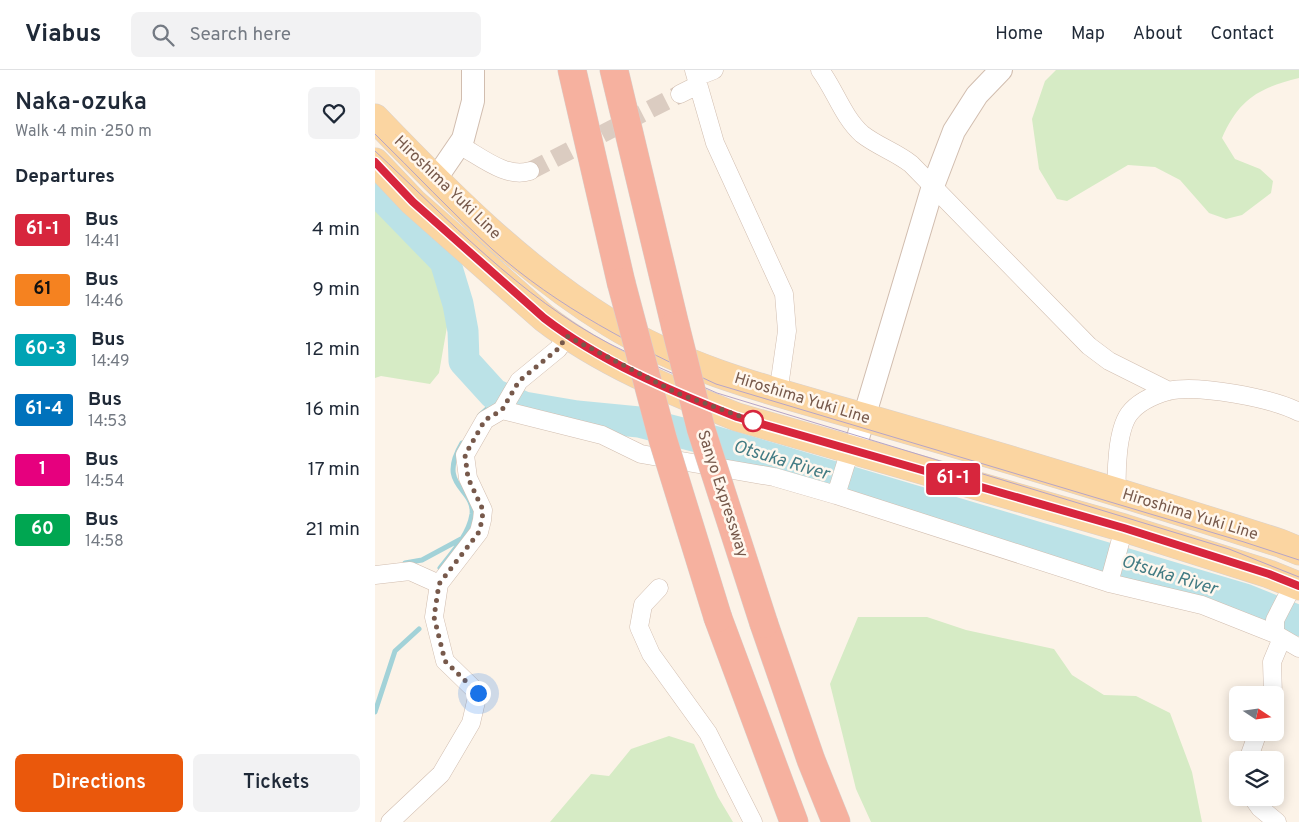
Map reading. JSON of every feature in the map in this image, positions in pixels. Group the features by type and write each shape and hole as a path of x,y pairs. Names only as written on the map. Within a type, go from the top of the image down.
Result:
{"highway":[{"path":"573,70 621,282 663,440 718,618 794,822"},
{"name":"Sanyo Expressway","path":"614,70 704,438 764,624 811,760 836,822"}],"main road":[{"name":"Hiroshima Yuki Line","path":"375,118 435,180 518,256 561,291 611,324 670,356 778,394 1117,492 1299,551"},
{"name":"Hiroshima Yuki Line","path":"375,162 413,202 544,318 567,336 677,393 737,417 850,457 1293,589"}],"street":[{"path":"435,180 463,139 473,101 473,70"},
{"path":"680,94 696,78 714,70"},
{"path":"820,70 855,127 864,136 903,158 933,186 1089,346 1109,361 1169,391"},
{"path":"837,491 850,457 933,186 954,131 977,95 1001,70"},
{"path":"696,78 715,143 784,294 787,331 778,394"},
{"path":"459,145 515,174 530,171"},
{"path":"390,822 441,774 471,723 478,693 445,661 434,617 439,584 479,532 482,520 483,510 468,478 465,455 485,420 503,410 519,381 558,349 567,336"},
{"path":"1117,492 1121,428 1130,414 1143,401 1169,391 1233,392 1299,412"},
{"path":"503,410 602,435 641,454 774,477 837,491 1202,605 1277,631 1299,648"},
{"path":"1111,578 1122,538"},
{"path":"375,575 410,571 439,584"},
{"path":"659,588 643,605 639,627 651,654 708,733 753,822"},
{"path":"1273,686 1272,662 1277,631 1293,589"},
{"path":"1259,806 1277,822"}],"green space":[{"path":"1056,70 1299,70 1299,78 1272,86 1252,97 1236,114 1222,138 1235,159 1260,169 1273,181 1271,193 1242,215 1226,219 1209,213 1180,180 1155,167 1128,165 1067,201 1057,199 1039,169 1032,119 1045,81"},
{"path":"375,197 443,281 448,321 439,373 430,384 381,376 375,378"},
{"path":"858,617 927,617 966,630 1054,649 1072,675 1104,695 1136,696 1170,713 1192,772 1202,822 871,822 856,789 830,684"},
{"path":"669,736 694,744 718,797 733,822 550,822 591,774 609,776 631,749"}],"waterway":[{"name":"Otsuka River","path":"375,189 445,261 458,304 463,331 464,361 494,394 524,407 577,416 639,422 717,442 1245,599 1299,621"},
{"path":"480,415 500,397"},
{"path":"440,568 464,536 472,514 471,505 458,485 453,469 455,458 462,443"},
{"path":"405,563 422,560 461,539"},
{"path":"375,712 395,651 419,629"}],"tunnel":[{"path":"530,171 680,94"}],"tram line":[{"path":"375,134 492,249 544,290 627,341 716,384 1299,560"},
{"path":"375,151 458,230 515,280 546,304 610,344 650,363 717,393 1229,549 1299,577"}],"bus line":[{"name":"61-1","path":"375,162 413,202 544,318 567,336 677,393 737,417 1124,528 1269,574 1299,586"}],"route":[{"path":"478,693 445,661 434,617 439,584 479,532 482,520 483,510 468,478 465,455 485,420 502,410 519,381 558,349 567,336 677,393 737,417 753,421"}]}
